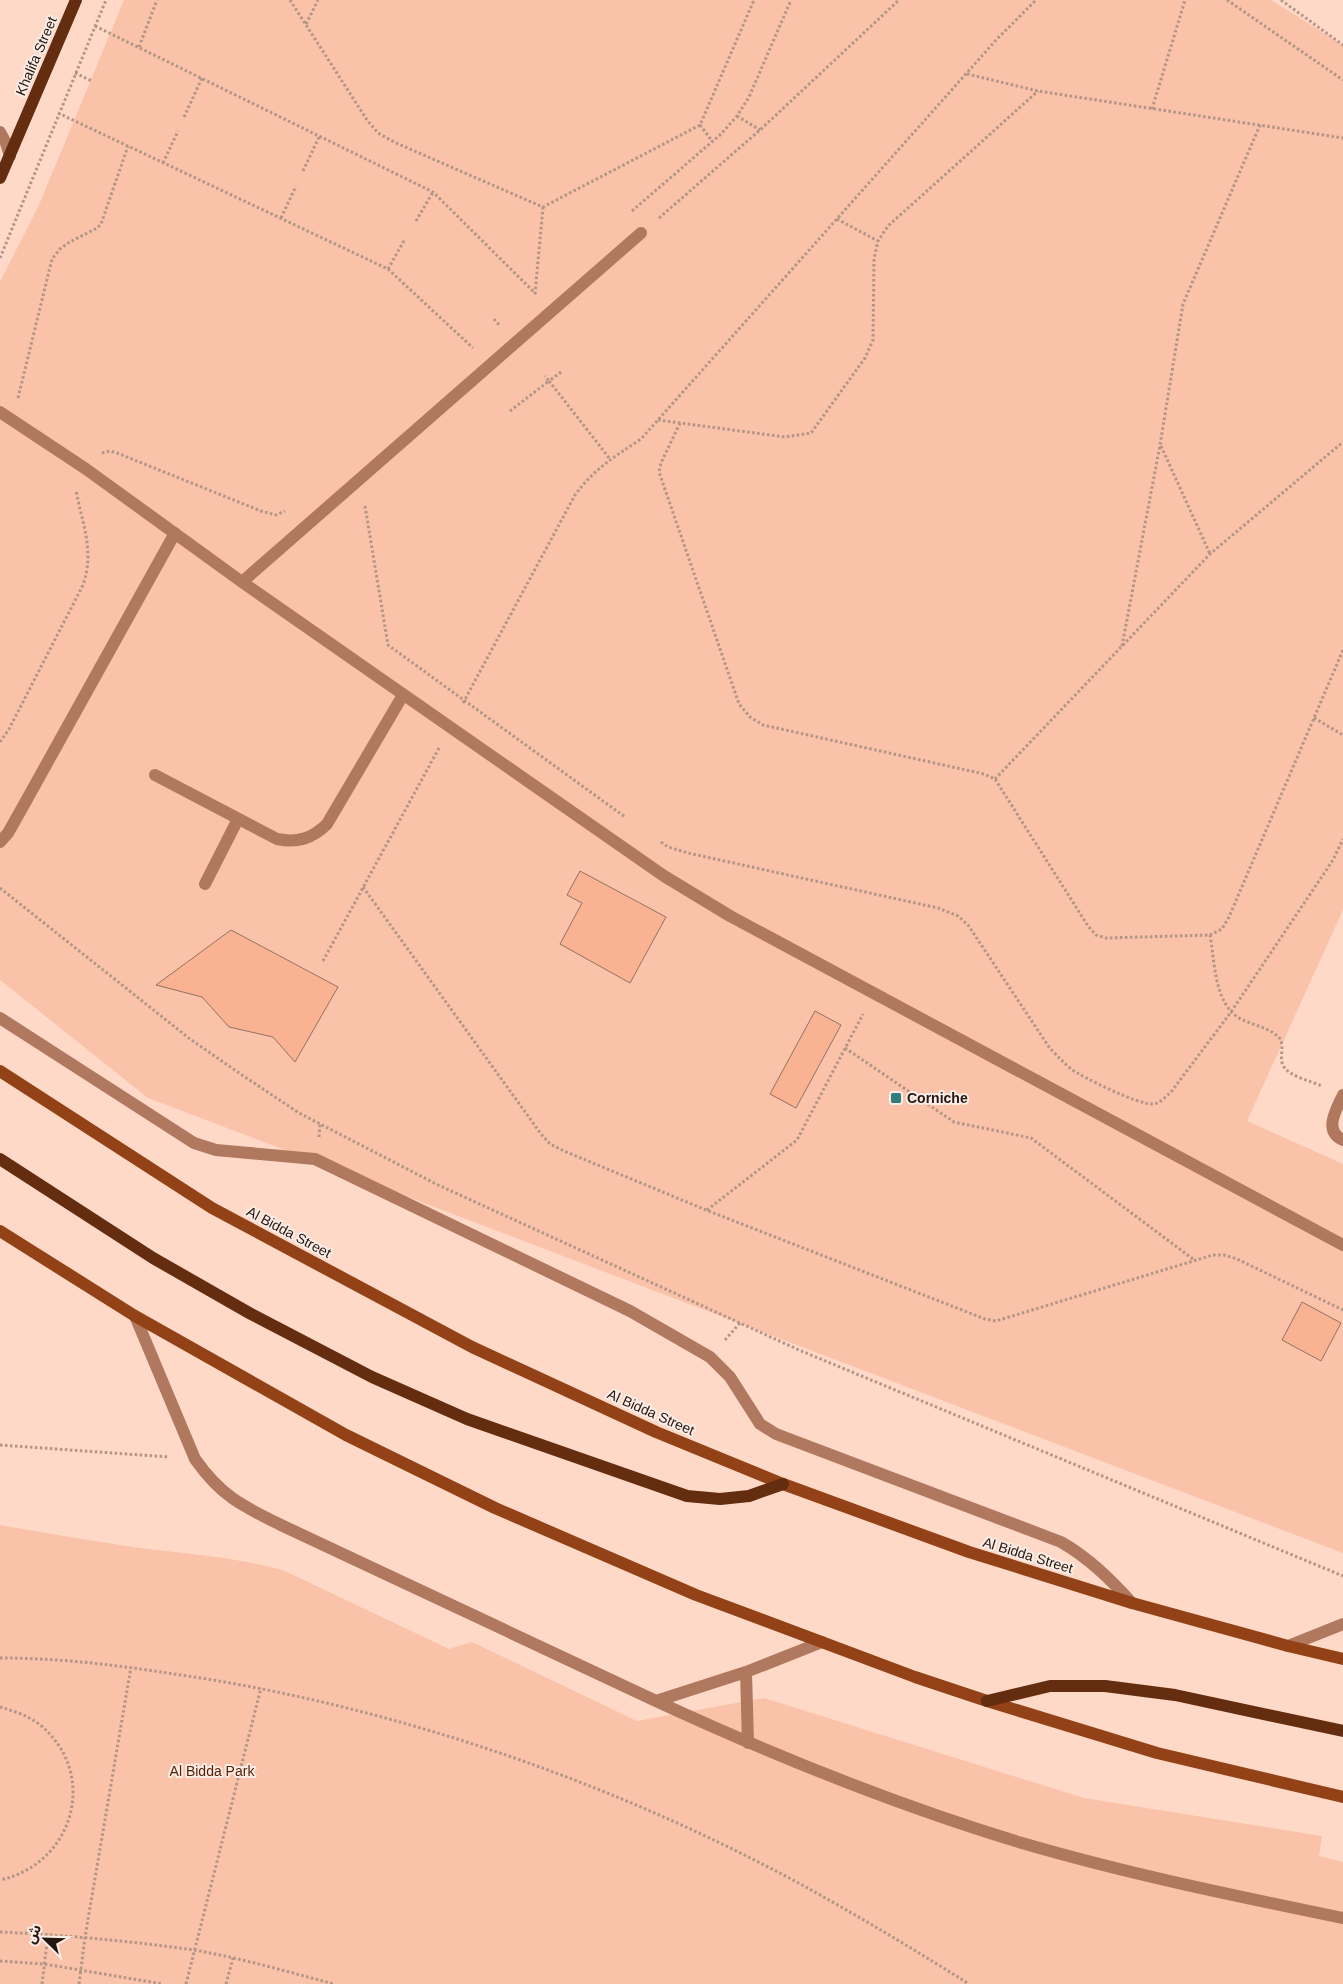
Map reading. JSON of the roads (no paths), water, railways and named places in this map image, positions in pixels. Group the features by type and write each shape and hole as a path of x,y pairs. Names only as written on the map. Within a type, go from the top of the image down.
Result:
{"main road":[{"name":"Khalifa Street","path":"0,178 76,0"},
{"name":"Al Bidda Street","path":"0,1071 212,1208 472,1347 656,1432 783,1484 969,1552 1132,1602 1288,1646 1343,1659"},
{"path":"0,1159 153,1258 243,1309 372,1377 467,1419 687,1496 720,1499 749,1496 783,1484"},
{"path":"0,1231 135,1316 346,1435 495,1508 696,1595 915,1677 987,1701 1157,1753 1343,1796"},
{"path":"987,1701 1050,1686 1105,1686 1175,1694 1343,1731"}],"lane":[{"path":"0,132 10,156"},
{"path":"242,582 641,234"},
{"path":"3,413 86,468 242,582 664,876 730,916 1343,1245"},
{"path":"0,842 17,817 175,533"},
{"path":"155,776 276,839 288,841 310,838 327,824 403,695"},
{"path":"205,884 238,819"},
{"path":"0,1018 194,1143 216,1150 315,1160 630,1310 710,1357 730,1377 760,1424 776,1434 1061,1542 1078,1552 1105,1573 1132,1602"},
{"path":"1343,1095 1333,1117 1332,1126 1335,1134 1343,1140"},
{"path":"135,1316 195,1459 209,1480 238,1504 748,1743 906,1805 1024,1843 1120,1869 1234,1896 1343,1918"},
{"path":"1288,1646 1343,1624"},
{"path":"656,1701 746,1672 822,1642"},
{"path":"746,1672 748,1743"}],"place":[{"name":"Corniche","path":"896,1098"}],"park label":[{"name":"Al Bidda Park","path":"212,1771"}]}
